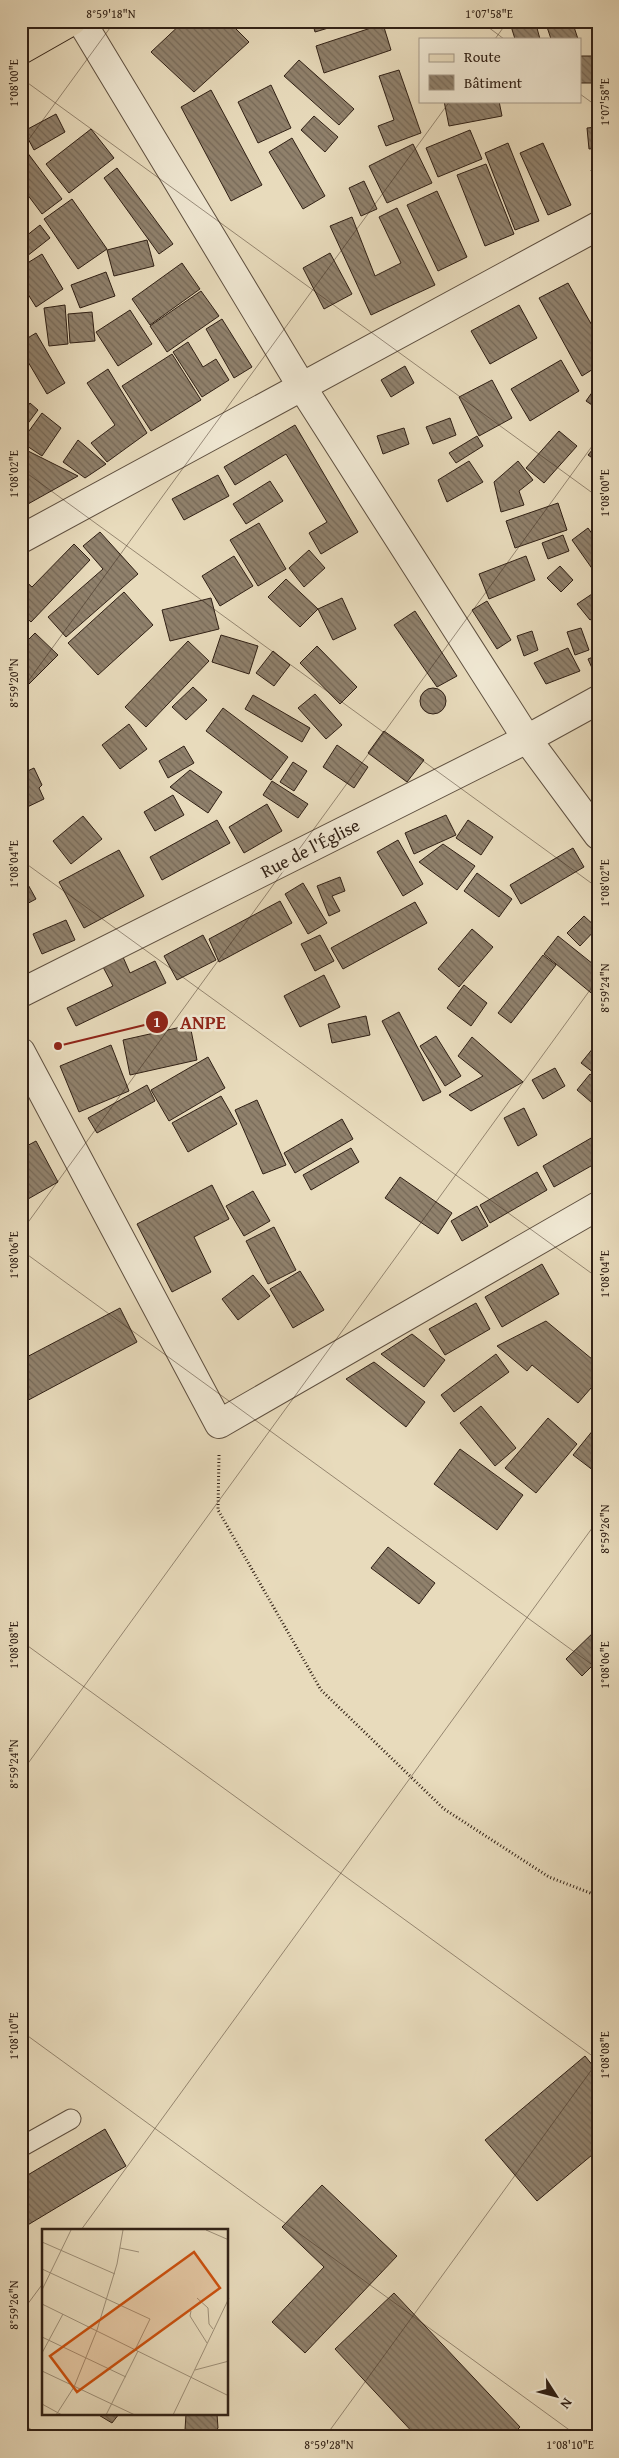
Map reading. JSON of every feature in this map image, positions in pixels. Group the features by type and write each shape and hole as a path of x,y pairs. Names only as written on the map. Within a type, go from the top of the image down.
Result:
{"main road":[{"path":"21,50 72,21"}],"street":[{"path":"80,21 302,387 527,739 598,835"},
{"path":"21,539 598,226"},
{"name":"Rue de l'Église","path":"21,993 527,739 598,700"},
{"path":"21,1052 219,1424 598,1206"}],"lane":[{"path":"21,2147 71,2119"}],"path":[{"path":"219,1424 218,1510 321,1690 444,1809 549,1877 598,1896"}],"building":[{"path":"184,21 228,21 249,42 194,92 151,52"},
{"path":"312,21 334,21 335,26 315,32"},
{"path":"535,21 540,38 515,38 510,23"},
{"path":"545,21 572,21 578,38 551,38"},
{"path":"588,21 598,21 598,28 592,30"},
{"path":"383,24 391,50 324,73 316,46"},
{"path":"582,56 598,56 598,83 582,83"},
{"path":"299,60 354,109 339,125 284,76"},
{"path":"399,70 421,133 386,146 378,126 394,120 379,76"},
{"path":"271,85 291,128 258,143 238,102"},
{"path":"211,90 262,185 231,201 181,107"},
{"path":"444,102 499,102 502,116 449,126"},
{"path":"56,114 65,132 34,150 24,131"},
{"path":"314,116 338,137 325,152 301,130"},
{"path":"598,127 598,148 589,149 587,128"},
{"path":"91,129 114,158 69,193 46,164"},
{"path":"470,130 482,159 438,177 426,148"},
{"path":"292,138 325,196 303,209 269,152"},
{"path":"508,143 539,221 515,230 485,153"},
{"path":"543,143 571,205 548,215 520,153"},
{"path":"21,144 62,199 42,214 21,186"},
{"path":"413,144 432,183 387,203 369,166"},
{"path":"486,164 514,234 485,246 457,175"},
{"path":"598,167 598,188 591,170"},
{"path":"117,168 173,244 159,254 104,178"},
{"path":"364,181 377,209 361,216 349,188"},
{"path":"437,191 467,257 438,271 407,205"},
{"path":"72,199 107,249 78,269 44,219"},
{"path":"397,208 435,285 371,315 330,226 352,217 375,276 401,263 379,217"},
{"path":"40,225 50,238 22,260 21,240"},
{"path":"147,240 154,266 114,276 107,250"},
{"path":"330,253 352,294 324,309 303,268"},
{"path":"42,254 63,289 36,307 21,283 21,267"},
{"path":"182,263 200,289 150,325 132,299"},
{"path":"106,272 115,296 80,308 71,285"},
{"path":"568,283 598,336 598,366 582,376 539,298"},
{"path":"201,291 219,316 167,352 150,326"},
{"path":"65,305 68,344 49,346 44,308"},
{"path":"519,305 537,338 490,364 471,331"},
{"path":"130,310 152,344 118,366 96,332"},
{"path":"92,312 95,341 70,343 68,314"},
{"path":"222,319 252,367 234,378 206,329"},
{"path":"36,333 65,383 47,394 21,350 21,342"},
{"path":"188,342 203,367 216,359 229,380 202,397 173,352"},
{"path":"172,354 201,400 151,431 122,386"},
{"path":"561,360 579,391 530,421 511,389"},
{"path":"405,366 414,383 391,397 381,380"},
{"path":"108,369 147,433 107,462 91,443 115,425 87,383"},
{"path":"492,380 512,418 479,436 459,397"},
{"path":"598,384 598,409 586,401"},
{"path":"30,403 38,410 23,430 21,414"},
{"path":"42,413 61,428 42,456 21,442"},
{"path":"450,418 456,435 433,444 426,427"},
{"path":"295,425 358,532 321,554 309,533 327,522 286,454 235,485 224,467"},
{"path":"404,428 409,444 383,454 377,436"},
{"path":"559,431 577,446 544,483 526,468"},
{"path":"477,436 483,446 456,463 449,453"},
{"path":"78,440 106,464 85,478 63,462"},
{"path":"598,443 598,462 588,455"},
{"path":"24,449 78,476 28,504 21,500 21,454"},
{"path":"469,461 483,482 447,502 438,480"},
{"path":"518,461 533,480 519,491 524,505 501,512 494,482"},
{"path":"218,475 229,496 184,520 172,499"},
{"path":"270,481 283,501 246,524 233,504"},
{"path":"558,503 567,530 515,548 506,521"},
{"path":"259,523 286,569 258,586 230,540"},
{"path":"588,528 598,542 598,577 572,540"},
{"path":"100,532 138,574 66,637 48,617 103,569 83,546"},
{"path":"563,535 569,551 548,559 542,543"},
{"path":"74,544 90,560 31,622 21,613 21,577 32,587"},
{"path":"309,550 325,568 304,587 289,568"},
{"path":"234,556 253,586 220,606 202,576"},
{"path":"526,556 535,580 489,599 479,574"},
{"path":"560,566 573,580 561,592 547,578"},
{"path":"286,579 318,609 300,627 268,597"},
{"path":"598,590 598,615 590,620 577,604"},
{"path":"124,592 153,625 98,675 68,643"},
{"path":"211,598 219,629 170,641 162,610"},
{"path":"342,598 356,629 333,640 318,609"},
{"path":"487,601 511,640 497,649 472,610"},
{"path":"415,611 457,676 437,687 394,625"},
{"path":"581,628 589,650 575,655 567,632"},
{"path":"532,631 538,650 524,656 517,636"},
{"path":"35,633 58,655 21,692 21,647"},
{"path":"221,635 258,646 249,674 212,662"},
{"path":"188,641 209,661 146,727 125,707"},
{"path":"317,646 357,687 340,704 300,663"},
{"path":"568,648 580,671 546,684 534,663"},
{"path":"273,651 290,665 274,686 256,673"},
{"path":"598,655 598,677 596,677 588,659"},
{"path":"193,687 207,700 186,720 172,707"},
{"path":"433,688 442,692 446,701 442,710 433,714 424,710 420,701 424,692"},
{"path":"315,694 342,725 326,739 298,708"},
{"path":"253,695 310,728 302,742 245,709"},
{"path":"223,708 288,757 271,780 206,731"},
{"path":"129,724 147,749 120,769 102,745"},
{"path":"384,731 424,760 407,782 368,753"},
{"path":"337,745 368,767 354,788 323,767"},
{"path":"184,746 194,763 168,778 159,761"},
{"path":"293,762 307,771 294,791 280,782"},
{"path":"34,768 42,785 39,788 44,799 21,810 21,774"},
{"path":"190,770 222,792 208,813 170,787"},
{"path":"272,781 308,804 298,818 263,795"},
{"path":"173,795 184,815 155,831 144,812"},
{"path":"267,804 282,831 244,853 229,827"},
{"path":"446,815 456,835 414,854 405,833"},
{"path":"83,816 102,839 71,864 53,841"},
{"path":"217,820 230,843 162,880 150,857"},
{"path":"468,820 493,837 481,855 456,838"},
{"path":"398,840 423,884 403,896 377,852"},
{"path":"443,844 475,866 457,890 419,862"},
{"path":"573,848 584,867 521,904 510,885"},
{"path":"119,850 144,896 84,928 59,882"},
{"path":"21,872 36,899 21,907"},
{"path":"477,873 512,899 499,917 464,891"},
{"path":"340,877 345,891 332,896 340,911 329,916 317,886"},
{"path":"303,883 327,923 308,934 285,894"},
{"path":"280,901 292,923 219,962 209,939"},
{"path":"415,902 427,923 343,969 331,948"},
{"path":"584,916 597,928 580,946 567,933"},
{"path":"66,920 75,940 42,954 33,934"},
{"path":"472,929 493,947 459,987 438,969"},
{"path":"203,935 216,960 177,980 164,956"},
{"path":"320,935 334,961 315,971 301,944"},
{"path":"558,936 598,968 596,997 544,954"},
{"path":"543,955 556,965 511,1023 498,1013"},
{"path":"123,957 130,973 155,961 166,983 76,1026 67,1008 113,986 103,967"},
{"path":"324,975 340,1007 300,1027 284,996"},
{"path":"464,985 487,1003 471,1026 447,1008"},
{"path":"399,1012 441,1092 423,1101 382,1021"},
{"path":"366,1016 370,1035 332,1043 328,1024"},
{"path":"190,1025 197,1060 130,1075 123,1040"},
{"path":"436,1036 461,1076 445,1086 420,1046"},
{"path":"472,1037 523,1082 471,1111 449,1095 483,1076 458,1056"},
{"path":"598,1042 598,1076 581,1063"},
{"path":"111,1045 129,1091 79,1112 60,1066"},
{"path":"208,1057 225,1088 169,1121 151,1090"},
{"path":"555,1068 565,1086 543,1099 532,1080"},
{"path":"590,1074 598,1080 598,1108 577,1090"},
{"path":"147,1085 155,1101 97,1133 88,1118"},
{"path":"221,1096 237,1124 188,1152 172,1123"},
{"path":"257,1100 286,1165 263,1174 235,1110"},
{"path":"524,1108 537,1135 518,1146 504,1118"},
{"path":"342,1119 353,1139 295,1173 284,1153"},
{"path":"598,1134 598,1162 554,1187 543,1166"},
{"path":"36,1141 58,1182 21,1203 21,1149"},
{"path":"351,1148 359,1162 311,1190 303,1175"},
{"path":"537,1172 547,1190 490,1223 480,1205"},
{"path":"400,1177 452,1213 438,1234 385,1198"},
{"path":"212,1185 229,1219 194,1237 211,1272 172,1292 137,1224"},
{"path":"253,1191 270,1221 244,1236 226,1206"},
{"path":"477,1206 488,1226 462,1241 451,1221"},
{"path":"274,1227 296,1270 268,1284 246,1241"},
{"path":"542,1264 559,1294 502,1327 485,1297"},
{"path":"300,1271 324,1310 293,1328 270,1289"},
{"path":"253,1275 270,1296 238,1320 222,1299"},
{"path":"476,1303 490,1329 445,1355 429,1329"},
{"path":"120,1308 137,1342 21,1404 21,1360"},
{"path":"546,1321 598,1364 598,1380 578,1403 532,1365 527,1371 497,1346"},
{"path":"412,1334 445,1360 424,1387 381,1354"},
{"path":"496,1354 509,1372 454,1412 441,1395"},
{"path":"374,1362 425,1402 406,1427 346,1379"},
{"path":"481,1406 516,1448 495,1466 460,1423"},
{"path":"548,1418 577,1444 536,1493 505,1468"},
{"path":"598,1424 598,1474 573,1455"},
{"path":"460,1449 523,1495 497,1530 434,1484"},
{"path":"388,1547 435,1583 419,1604 371,1568"},
{"path":"598,1628 598,1660 582,1676 566,1659"},
{"path":"585,2056 598,2072 598,2150 537,2201 485,2140"},
{"path":"105,2129 126,2166 21,2229 21,2179"},
{"path":"322,2185 397,2256 305,2353 272,2322 324,2267 282,2227"},
{"path":"394,2293 520,2427 510,2437 417,2437 335,2349"},
{"path":"100,2416 117,2416 112,2423"},
{"path":"186,2416 217,2416 218,2428 211,2437 191,2437 185,2430"}],"place":[{"name":"ANPE","path":"58,1046"}]}
